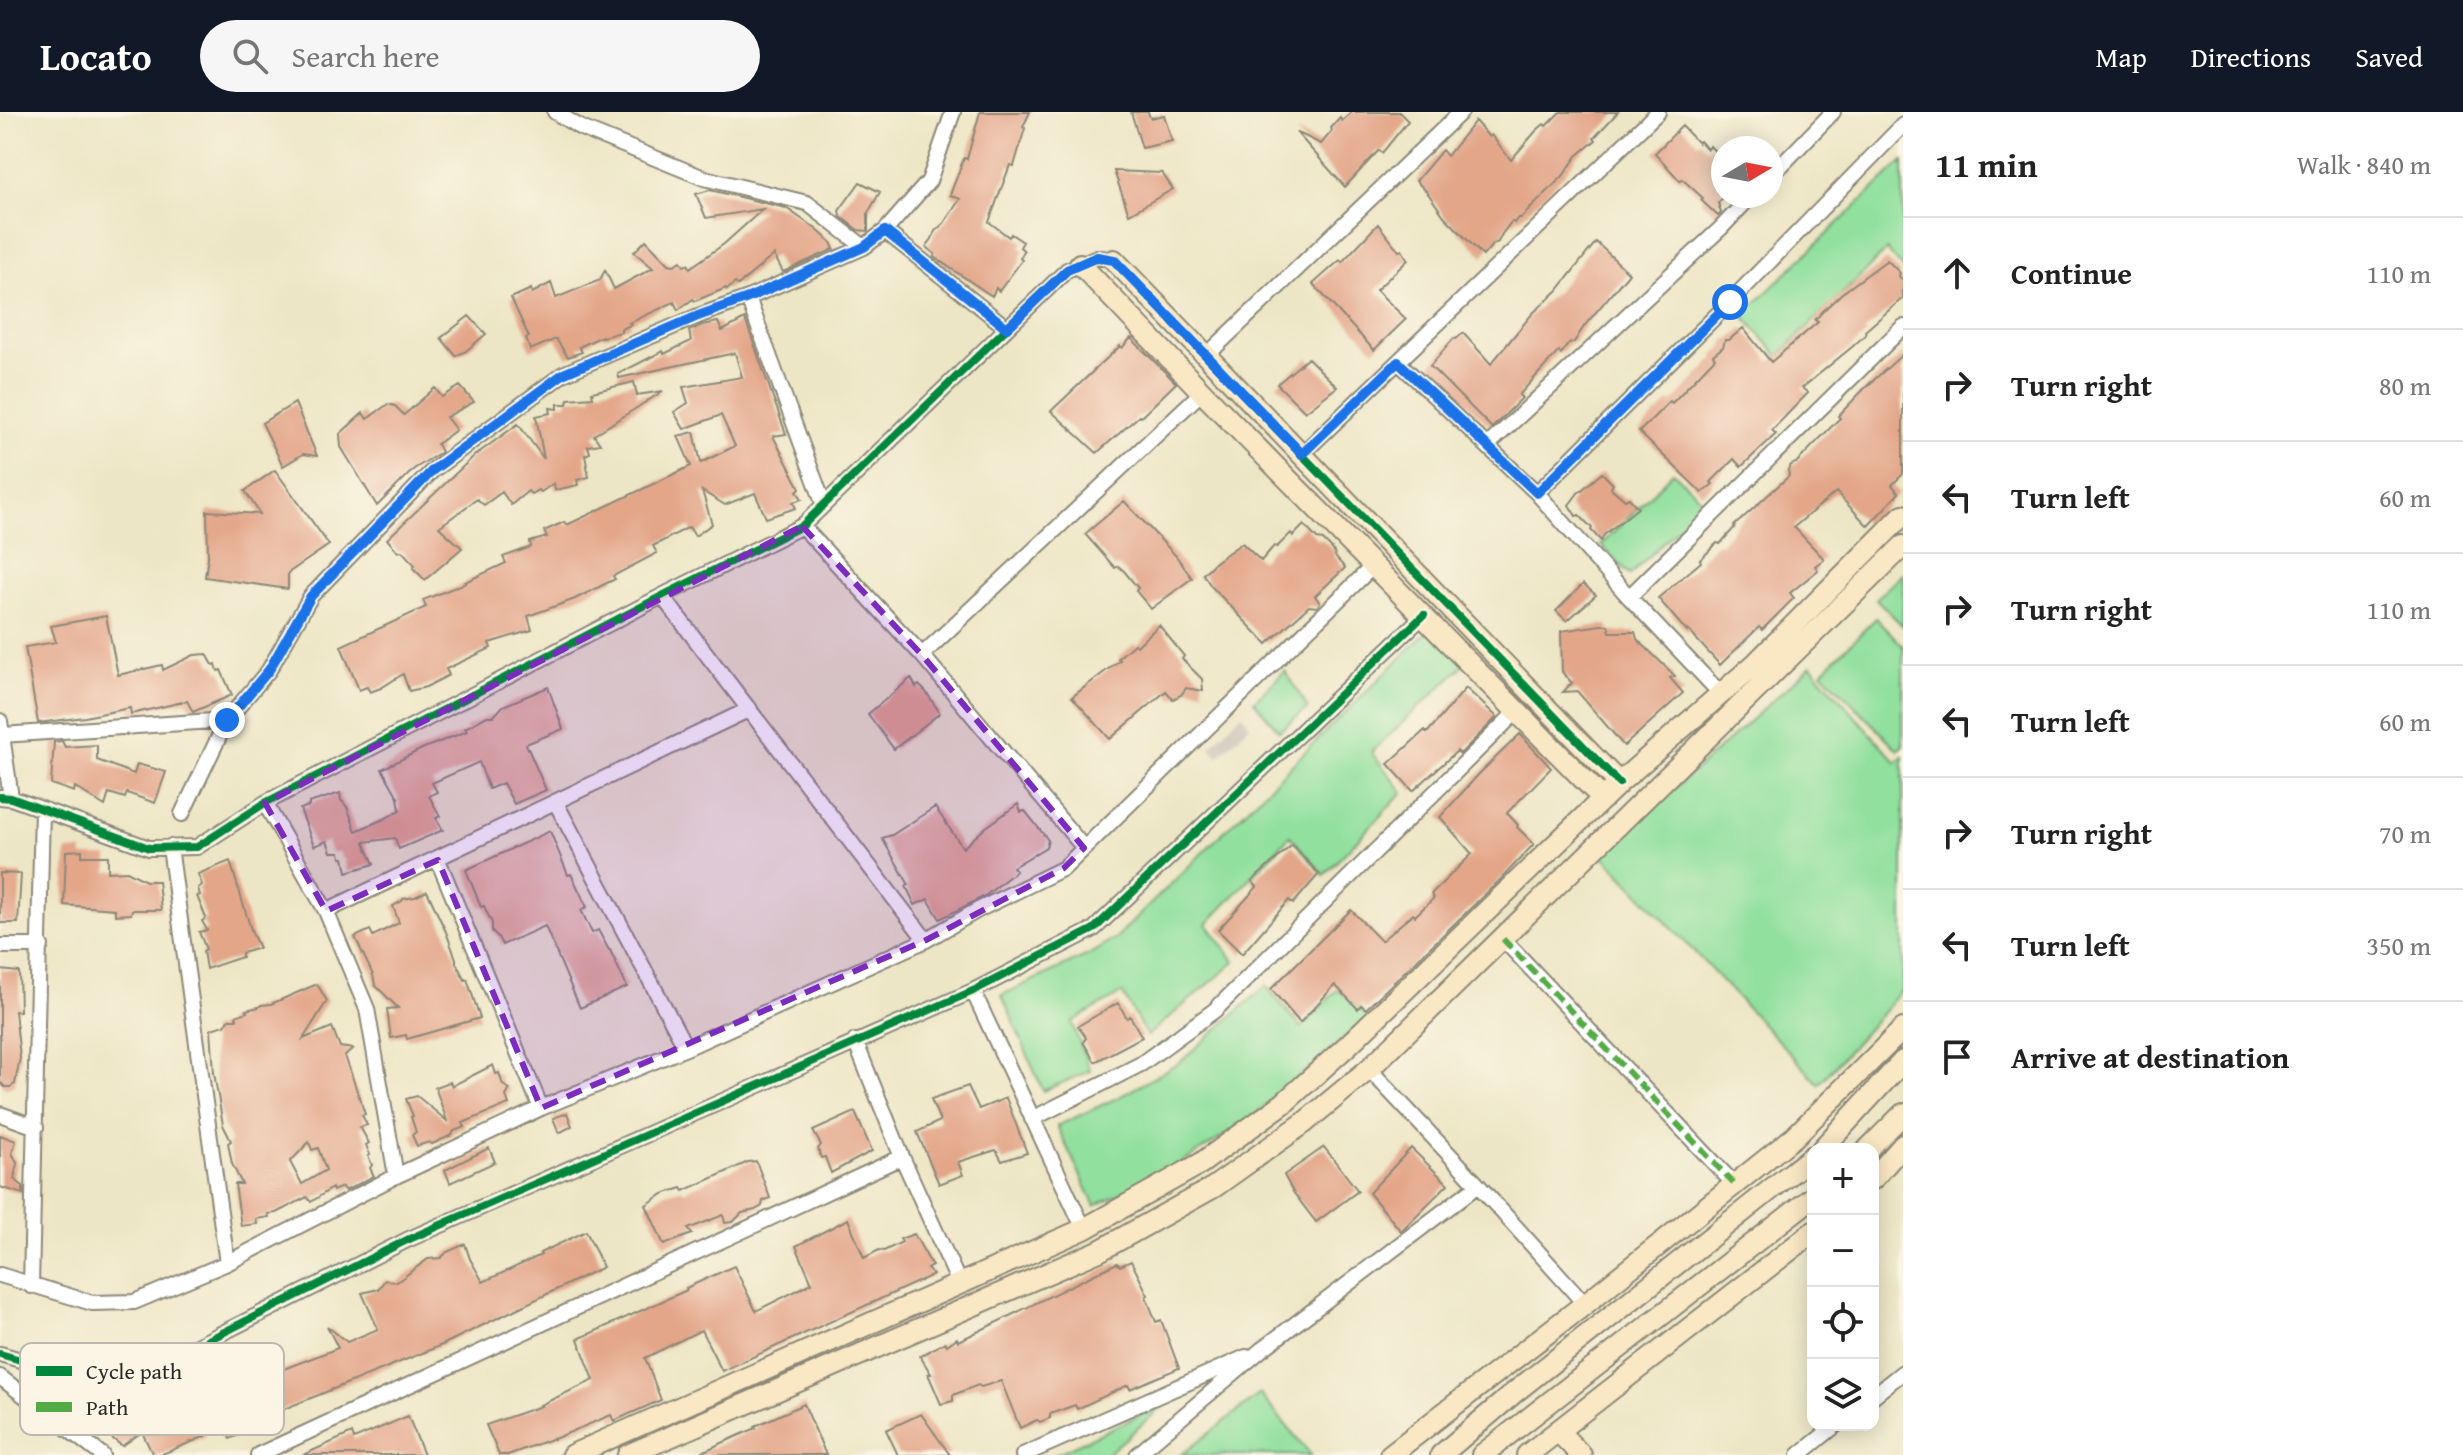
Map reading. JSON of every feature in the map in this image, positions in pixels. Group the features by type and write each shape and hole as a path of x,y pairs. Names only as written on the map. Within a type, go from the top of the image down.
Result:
{"street":[{"path":"555,112 581,128 704,178 807,203 864,247"},
{"path":"182,814 227,720 269,670 311,596 433,470 563,374 864,247 885,231 929,181 953,112"},
{"path":"1207,355 1461,112"},
{"path":"1302,454 1658,112"},
{"path":"1783,164 1833,112"},
{"path":"1537,493 1903,125"},
{"path":"1488,445 1739,208"},
{"path":"885,231 1007,328"},
{"path":"227,720 1,728 6,798 149,848 197,847 265,803 802,526 1067,270 1097,257 1114,260 1619,783"},
{"path":"1080,264 1603,799"},
{"path":"748,298 824,505"},
{"path":"1629,597 1903,327"},
{"path":"1398,362 1537,493 1720,693"},
{"path":"922,655 1202,392"},
{"path":"572,1455 1084,1229 1200,1164 1284,1103 1347,1046 1619,783 1755,664 1903,515"},
{"path":"802,526 922,655 1084,848"},
{"path":"628,1455 1099,1251 1214,1187 1304,1123 1369,1069 1903,546"},
{"path":"0,1275 92,1303 134,1302 227,1263 396,1176 541,1108 686,1048 926,940 978,910 1064,868 1374,565"},
{"path":"662,596 926,940"},
{"path":"202,1343 407,1240 973,991 1094,929 1424,615"},
{"path":"326,911 750,709"},
{"path":"1032,1119 1141,1064 1215,1010 1517,711"},
{"path":"265,803 326,911 367,1009 396,1176"},
{"path":"556,803 686,1048"},
{"path":"31,1286 42,809"},
{"path":"170,847 227,1263"},
{"path":"438,860 541,1108"},
{"path":"1503,939 1734,1184"},
{"path":"0,946 41,946"},
{"path":"973,991 1084,1229"},
{"path":"1390,1455 1794,1137 1903,1029"},
{"path":"855,1041 902,1157 960,1285"},
{"path":"1828,1143 1903,1061"},
{"path":"1369,1069 1585,1304"},
{"path":"0,1114 36,1127"},
{"path":"1874,1143 1903,1114"},
{"path":"1879,1172 1903,1145"},
{"path":"258,1455 902,1157"},
{"path":"1441,1455 1515,1392 1807,1161"},
{"path":"1137,1455 1261,1350 1478,1185"},
{"path":"1482,1455 1807,1202"},
{"path":"1527,1455 1807,1237"},
{"path":"1023,1455 1261,1350"},
{"path":"0,1354 20,1360"},
{"path":"1879,1391 1903,1372"},
{"path":"0,1377 20,1392"},
{"path":"1558,1431 1581,1455"},
{"path":"1800,1455 1829,1431"},
{"path":"76,1435 102,1455"}],"highlighted area":[{"path":"802,526 922,655 1084,848 1064,868 926,940 541,1108 438,860 326,911 265,803"}],"shaded area":[{"path":"1242,714 1250,725 1218,757 1210,747"}],"green space":[{"path":"1903,161 1903,269 1887,250 1778,356 1743,315"},
{"path":"1673,472 1704,502 1630,575 1601,545"},
{"path":"1903,573 1903,626 1876,599"},
{"path":"1876,618 1903,646 1903,745 1898,750 1822,672"},
{"path":"1428,631 1464,665 1371,752 1403,792 1324,875 1290,836 1207,924 1235,962 1147,1036 1122,993 1072,1022 1090,1071 1043,1091 1002,995 1115,939"},
{"path":"1811,666 1896,762 1903,756 1903,989 1819,1084 1602,854"},
{"path":"1285,671 1308,708 1279,731 1254,701"},
{"path":"1266,986 1301,1028 1338,989 1368,1017 1249,1120 1175,1167 1095,1206 1057,1126 1119,1097 1179,1063"},
{"path":"1260,1394 1311,1455 1181,1455"},
{"path":"1168,1402 1106,1455 1054,1455"}],"building":[{"path":"980,112 1030,112 1023,127 1014,166 1010,165 989,222 1009,237 1011,234 1023,242 1020,247 1024,251 1022,260 992,296 934,257 935,254 926,247 960,199 950,195 964,158 967,159"},
{"path":"1131,112 1148,112 1150,118 1164,115 1172,141 1142,148"},
{"path":"1352,112 1399,112 1408,121 1382,153 1379,150 1345,187 1296,132 1321,144 1340,118 1342,121"},
{"path":"1560,112 1618,112 1594,138 1596,140 1577,156 1563,176 1521,218 1514,223 1512,221 1498,242 1483,256 1444,216 1416,181 1442,150 1447,156 1475,121 1511,160 1536,131"},
{"path":"1682,126 1698,143 1700,141 1707,149 1710,146 1711,208 1720,208 1721,213 1718,216 1655,153"},
{"path":"1114,171 1162,173 1173,189 1129,214"},
{"path":"860,182 880,192 868,213 868,231 858,230 841,217 839,211"},
{"path":"710,190 786,208 816,229 831,242 834,249 783,272 774,255 738,285 735,283 727,290 695,301 693,299 678,310 674,302 629,323 631,325 621,329 621,332 602,336 579,347 582,352 568,357 556,339 530,350 526,338 529,337 511,298 531,289 532,293 551,283 556,298 600,280 605,270 614,289 653,268 634,252 646,240 669,264 681,261 690,268 724,244 763,209 706,218 696,194"},
{"path":"1378,224 1408,260 1376,290 1406,319 1374,350 1313,284 1340,260 1342,262"},
{"path":"1596,242 1629,273 1574,342 1569,343 1561,354 1559,351 1519,395 1522,398 1492,428 1430,366 1454,338 1463,333 1491,364 1532,314 1557,291"},
{"path":"1887,260 1900,273 1903,298 1865,331 1866,334 1852,347 1802,388 1808,393 1772,430 1776,434 1741,467 1734,459 1702,493 1639,432 1715,358 1713,355 1723,347 1725,340 1743,328 1771,362 1818,322 1815,320 1841,294"},
{"path":"469,316 486,334 456,356 441,338"},
{"path":"745,319 786,434 773,436 800,488 797,491 802,499 793,502 796,508 766,518 755,493 725,505 702,491 712,524 695,536 689,527 653,546 657,553 613,576 615,579 575,599 528,616 532,630 489,643 491,648 446,669 449,675 426,687 409,691 403,674 370,692 367,687 359,690 341,646 426,607 423,600 506,563 503,557 531,547 530,542 547,537 544,531 564,522 567,525 691,466 678,436 694,432 701,463 735,446 721,415 684,429 674,412 688,403 683,387 742,377 735,353 619,378 618,374 663,351 664,354 691,341 689,331 702,325 718,322 722,331"},
{"path":"1131,338 1176,383 1097,453 1051,411"},
{"path":"1903,354 1903,474 1892,485 1899,493 1868,526 1836,492 1794,527 1824,559 1815,566 1818,570 1790,593 1794,598 1720,665 1658,598 1701,562 1734,526 1789,476 1791,465 1840,418 1838,416 1866,387"},
{"path":"1308,358 1337,387 1305,412 1277,384"},
{"path":"634,382 637,395 663,391 594,435 600,444 588,446 590,453 585,455 589,477 577,480 578,485 555,490 554,483 541,492 538,490 531,494 528,491 511,505 502,492 484,505 477,499 439,527 462,548 425,580 413,568 415,565 387,539 474,456 518,424 544,459 536,416 551,413 550,408 558,409 558,404 567,404 568,399 593,397 592,392"},
{"path":"460,386 474,402 446,417 456,430 437,444 441,452 414,469 377,506 341,447 340,434 363,413 367,419 388,404 404,415 435,388 442,397"},
{"path":"295,403 317,456 303,454 283,466 262,423"},
{"path":"275,470 329,545 288,573 288,589 205,577 207,511 260,514 245,491"},
{"path":"1602,473 1613,484 1611,488 1625,500 1629,498 1638,508 1604,535 1601,541 1569,505"},
{"path":"1124,501 1176,556 1192,578 1151,609 1124,571 1118,566 1115,568 1085,534"},
{"path":"1304,525 1333,550 1345,568 1315,596 1320,603 1317,607 1309,606 1267,644 1203,574 1242,543 1261,561 1274,546 1277,547 1291,533 1293,536"},
{"path":"1583,584 1596,595 1567,621 1556,611"},
{"path":"106,616 118,675 162,665 163,670 194,655 207,654 218,671 221,670 232,695 193,712 187,701 131,714 130,708 38,723 25,647 56,642 51,626"},
{"path":"1159,625 1184,656 1182,659 1202,679 1203,691 1186,688 1173,699 1166,691 1110,739 1072,697"},
{"path":"1608,625 1610,632 1635,632 1637,639 1675,676 1670,678 1683,693 1624,746 1577,691 1563,692 1572,683 1562,672 1561,631"},
{"path":"911,678 916,687 919,685 926,692 940,713 894,749 868,714"},
{"path":"548,687 563,729 526,744 546,790 514,804 503,783 489,789 479,762 432,783 437,792 429,796 440,816 436,818 443,830 399,849 395,838 364,842 374,864 347,872 344,858 341,858 340,852 331,852 327,841 314,846 300,809 340,793 356,831 384,819 400,810 398,797 382,769 467,731 465,728 487,716 494,716 503,706"},
{"path":"1466,688 1497,717 1460,754 1457,751 1413,791 1388,764 1425,730 1427,733"},
{"path":"1520,734 1551,768 1507,813 1534,844 1366,1009 1361,1005 1358,1009 1335,985 1300,1023 1271,989 1351,910 1381,941 1434,898 1431,894 1472,854 1440,817"},
{"path":"62,741 65,747 97,745 97,760 134,774 137,764 166,772 155,803 127,793 125,798 109,793 105,806 75,787 74,792 51,784 54,742"},
{"path":"1018,804 1021,812 1025,811 1048,840 1046,847 1013,867 1016,871 985,896 940,919 928,899 915,905 906,886 909,885 882,838 892,835 935,807 963,848"},
{"path":"550,831 568,875 571,874 587,907 581,910 592,933 598,930 627,987 580,1008 545,926 502,945 492,931 492,923 484,906 481,907 466,870"},
{"path":"1292,845 1319,874 1293,904 1289,900 1242,954 1218,930 1257,887 1252,881"},
{"path":"82,850 82,856 108,856 108,872 127,871 146,881 158,881 161,910 132,910 131,914 115,915 115,909 64,905 66,851"},
{"path":"230,861 259,948 206,969 203,951 206,949 199,932 207,930 202,921 206,918 197,896 200,895 198,888 202,885 198,874"},
{"path":"0,873 21,874 18,923 0,923"},
{"path":"427,891 456,963 467,979 480,1018 407,1039 406,1035 391,1038 387,1009 398,1008 375,985 355,937 370,930 373,936 399,923 393,906"},
{"path":"0,970 19,972 20,1011 15,1011 20,1058 15,1084 10,1087 0,1082"},
{"path":"317,984 327,1001 303,1039 332,1027 340,1047 353,1049 345,1056 365,1114 362,1115 367,1125 360,1127 369,1143 366,1145 374,1176 345,1191 342,1187 333,1191 332,1188 311,1202 307,1197 268,1214 269,1217 256,1219 257,1224 241,1226 235,1184 242,1184 232,1164 228,1143 231,1141 223,1125 214,1073 211,1029 225,1025 229,1019 237,1019 236,1016 246,1010 271,1004","holes":["309,1142 312,1150 318,1148 326,1170 302,1184 290,1162"]},
{"path":"1118,1003 1142,1037 1095,1062 1078,1026"},
{"path":"493,1065 503,1085 510,1089 506,1096 509,1104 463,1123 465,1127 452,1135 432,1144 417,1146 412,1135 416,1132 413,1116 406,1099 417,1096 447,1121 435,1087 450,1082 452,1086"},
{"path":"968,1086 979,1109 1006,1098 1027,1153 1002,1161 996,1150 958,1162 963,1175 939,1184 917,1132 940,1121 931,1099"},
{"path":"855,1112 872,1151 831,1173 825,1157 821,1158 818,1149 821,1145 813,1131"},
{"path":"567,1113 572,1126 559,1133 553,1118"},
{"path":"0,1135 16,1141 12,1153 17,1163 14,1179 23,1186 23,1194 0,1187"},
{"path":"1324,1147 1358,1191 1316,1222 1284,1175"},
{"path":"489,1148 495,1162 450,1183 445,1170"},
{"path":"1411,1148 1448,1184 1401,1231 1369,1193"},
{"path":"756,1161 770,1198 763,1201 762,1206 742,1213 733,1222 725,1223 723,1215 688,1229 692,1234 664,1245 646,1205 663,1194 682,1188 684,1191"},
{"path":"848,1219 864,1258 914,1234 932,1266 927,1269 933,1275 722,1371 701,1330 645,1358 661,1400 614,1421 611,1415 554,1439 508,1455 499,1455 486,1425 541,1406 594,1380 578,1339 734,1266 756,1311 812,1283 796,1246"},
{"path":"586,1231 603,1267 442,1345 284,1409 284,1369 338,1348 327,1326 347,1342 378,1329 362,1293 378,1289 385,1280 397,1282 428,1259 441,1258 465,1244 483,1282"},
{"path":"1131,1261 1148,1295 1156,1322 1161,1320 1179,1368 1130,1389 1128,1385 1077,1409 1075,1405 1050,1414 1050,1418 1020,1428 1001,1381 981,1387 978,1385 953,1395 953,1401 941,1404 928,1374 931,1374 920,1356 945,1342 947,1345 957,1338 958,1341 969,1336 1117,1263 1120,1266"},
{"path":"804,1404 826,1455 695,1455 756,1428"},
{"path":"921,1414 950,1455 898,1455 886,1430"},
{"path":"408,1416 424,1455 303,1455 352,1433 354,1439"},
{"path":"108,1435 138,1435 122,1446"},
{"path":"143,1435 206,1436 160,1455 153,1455"}],"marked path":[{"path":"1503,939 1734,1184"}],"cycle path":[{"path":"0,797 11,798 149,848 197,847 265,803 802,526 1067,270 1097,257 1114,260 1619,783"},
{"path":"202,1343 407,1240 973,991 1094,929 1424,615"},
{"path":"0,1354 20,1360"}],"route":[{"path":"227,720 269,670 311,596 433,470 563,374 864,247 885,231 1007,328 1067,270 1097,257 1114,260 1302,454 1398,362 1537,493 1730,302"}]}
